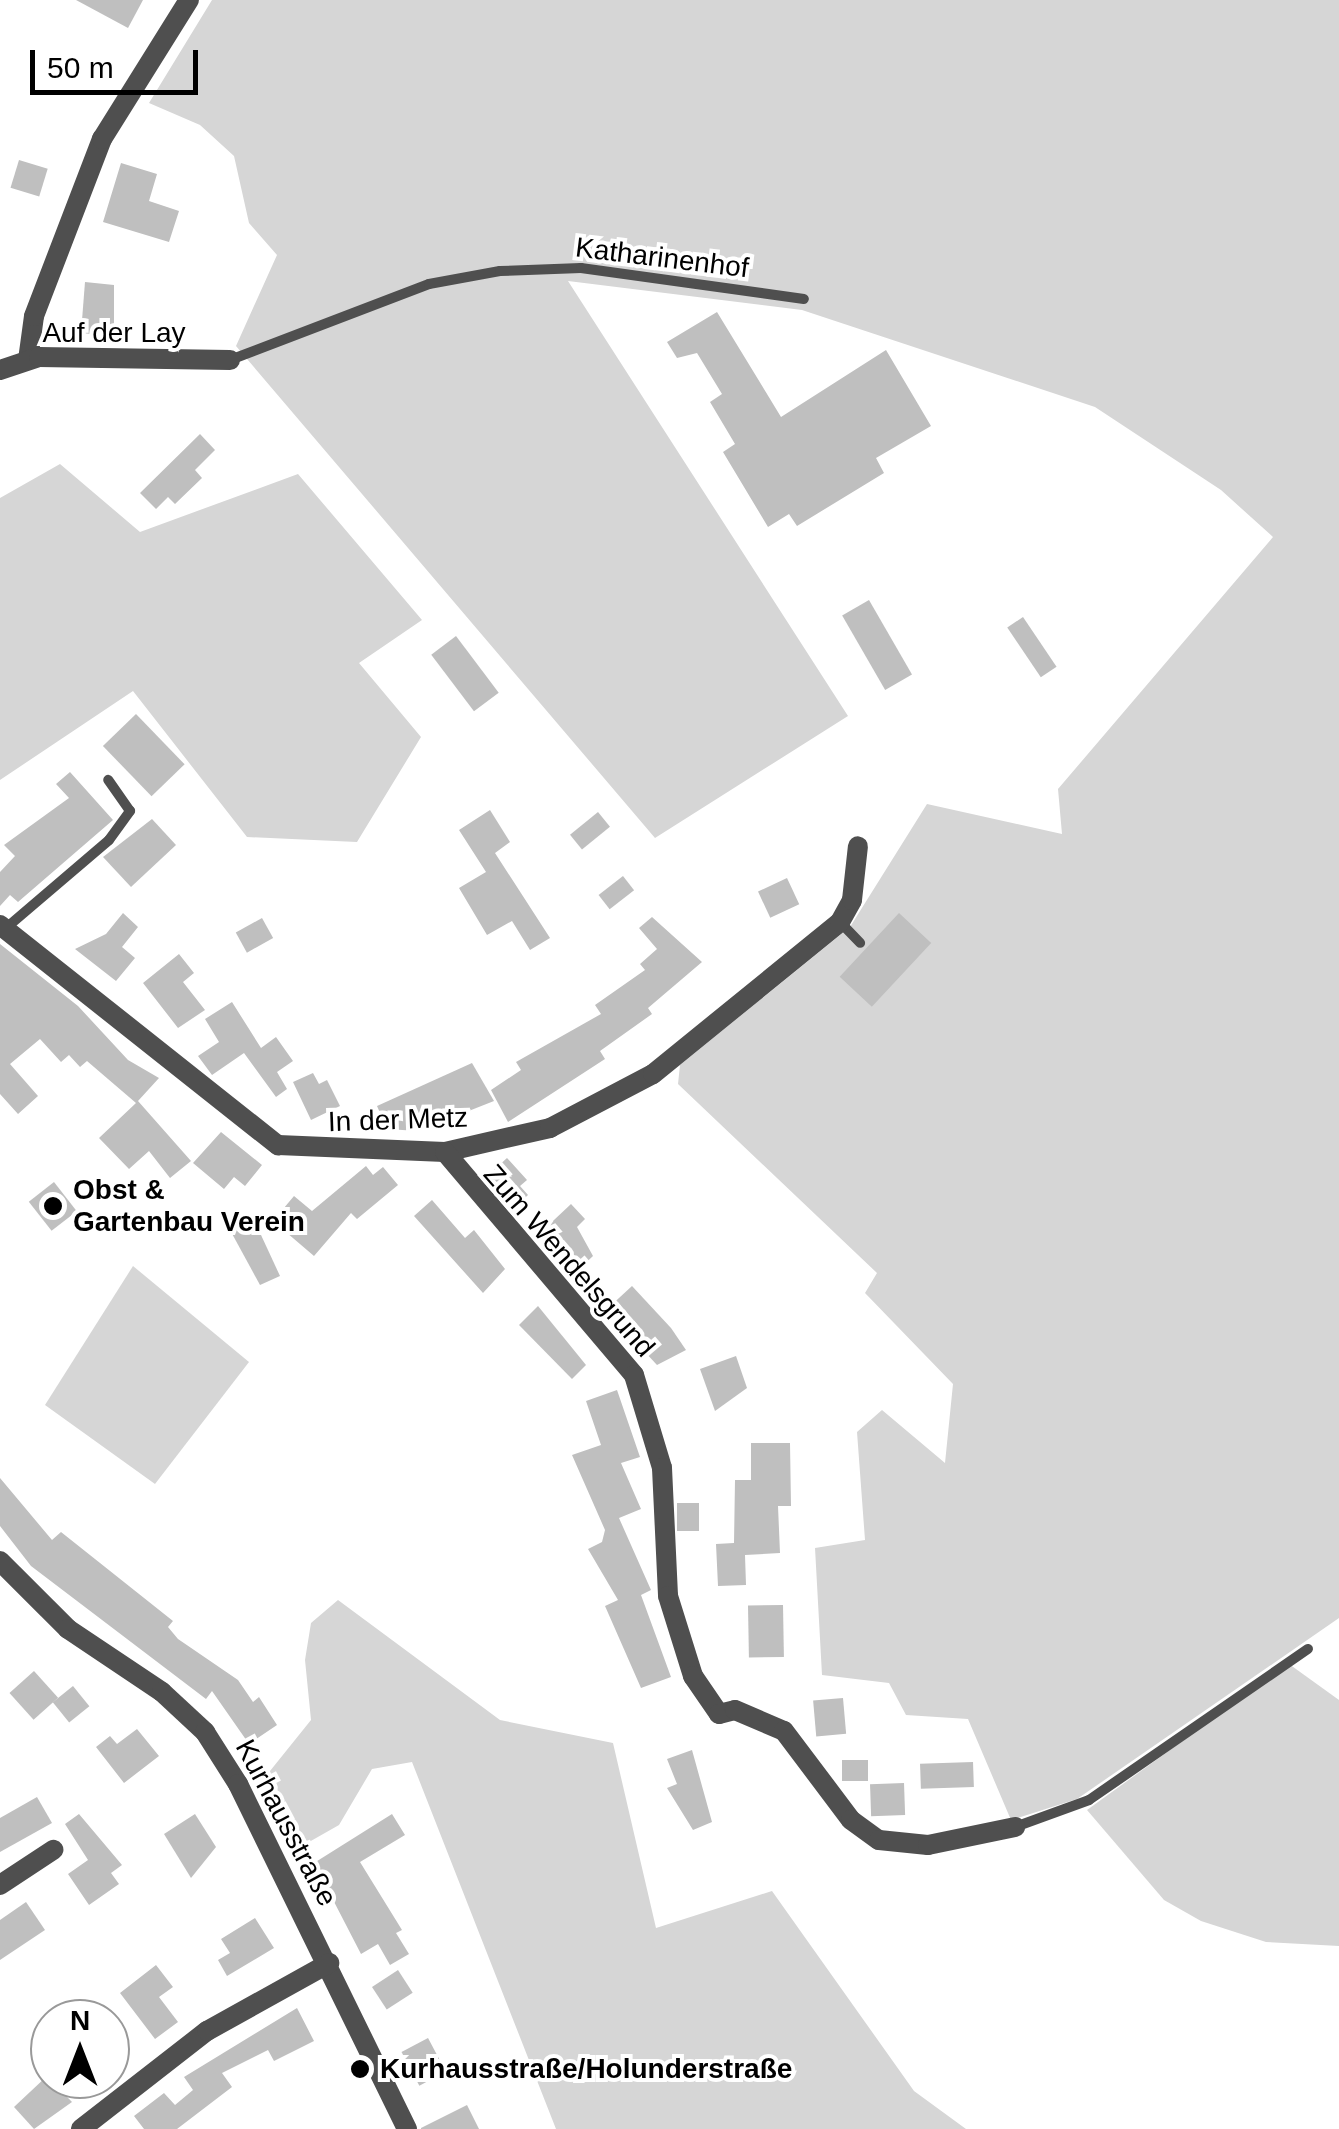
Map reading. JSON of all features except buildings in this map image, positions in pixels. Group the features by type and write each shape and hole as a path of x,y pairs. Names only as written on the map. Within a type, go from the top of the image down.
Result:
{"street":[{"path":"28,360 34,316 102,139 189,0"},
{"name":"Auf der Lay","path":"0,370 28,360 230,360"},
{"path":"840,922 852,900 858,846"},
{"name":"In der Metz","path":"2,927 278,1145 445,1152 550,1128 628,1091 840,922"},
{"name":"Zum Wendelsgrund","path":"445,1152 634,1375 662,1468 668,1596 693,1676 719,1714 735,1710 784,1731 852,1820 880,1840 928,1845 1016,1828"},
{"name":"Kurhausstraße","path":"0,1561 68,1628 204,1732 328,1963 407,2129"},
{"path":"0,1884 52,1850"},
{"path":"82,2129 207,2031 328,1963"}],"lane":[{"name":"Katharinenhof","path":"230,360 429,284 500,271 581,268 804,299"},
{"name":"In der Metz","path":"2,927 110,840 130,811 108,780"},
{"path":"840,922 860,943"},
{"name":"Zum Wendelsgrund","path":"1016,1828 1098,1794 1308,1649"}],"shaded area":[{"path":"212,0 1339,0 1339,1618 1077,1799 1011,1820 968,1719 906,1715 889,1683 822,1675 815,1548 865,1540 857,1432 882,1410 945,1463 953,1384 865,1293 877,1273 678,1084 680,1065 850,927 927,804 1062,834 1058,789 1273,537 1221,490 1095,407 802,310 568,281 848,716 655,838 236,346 277,255 249,223 234,156 200,125 149,103"},
{"path":"60,464 140,532 298,474 422,620 359,663 421,737 357,842 247,837 133,691 0,780 0,498"},
{"path":"133,1266 249,1362 155,1484 45,1405"},
{"path":"338,1600 500,1720 613,1743 656,1928 772,1891 914,2091 966,2129 556,2129 412,1762 372,1769 339,1825 302,1846 277,1806 270,1771 311,1720 305,1660 311,1623"},
{"path":"1289,1664 1339,1700 1339,1946 1266,1942 1201,1921 1164,1900 1087,1810"}],"place":[{"name":"Obst & Gartenbau Verein","path":"53,1206"},
{"name":"Kurhausstraße/Holunderstraße","path":"360,2069"}]}
